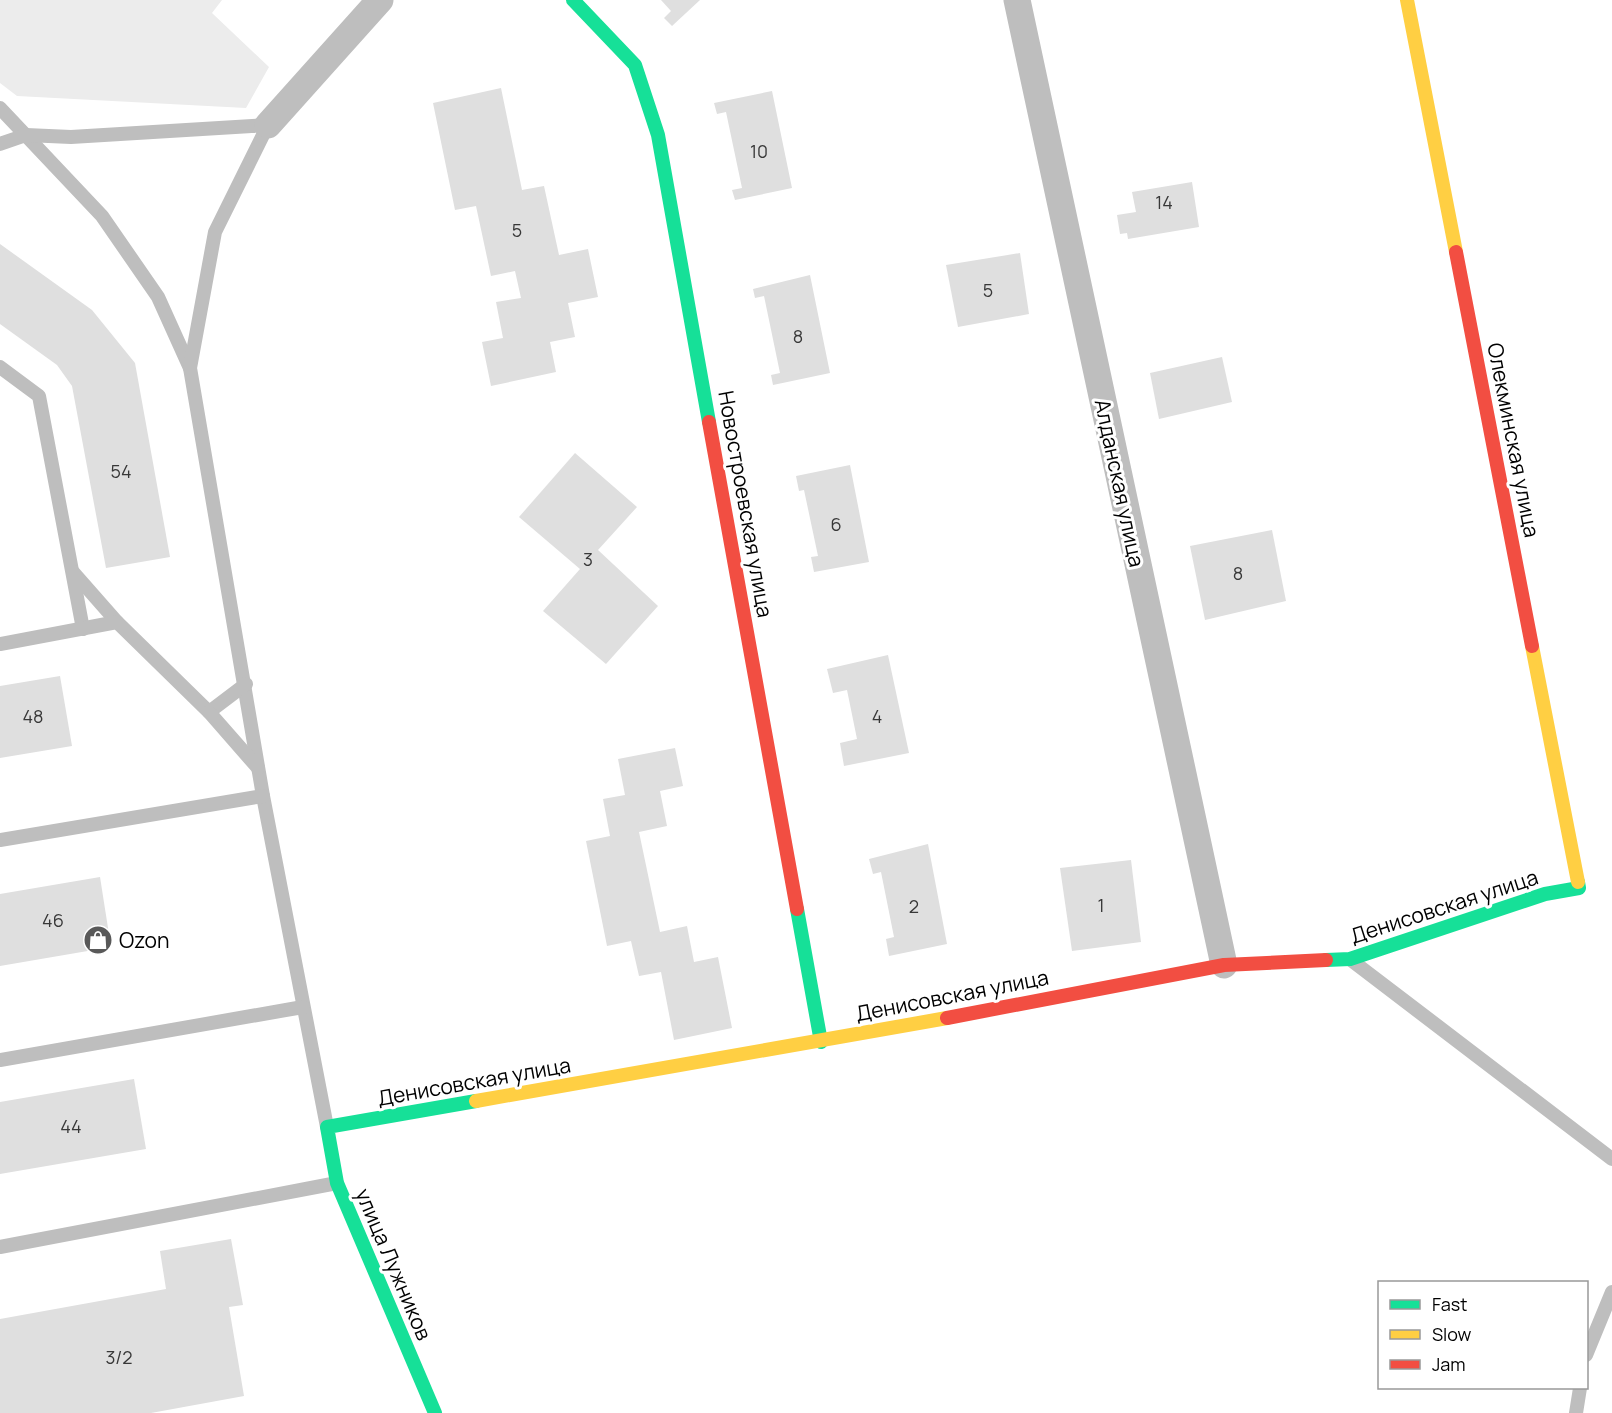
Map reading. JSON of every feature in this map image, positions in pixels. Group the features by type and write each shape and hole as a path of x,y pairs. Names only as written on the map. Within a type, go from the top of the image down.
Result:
{"street":[{"path":"268,124 380,0"},
{"name":"Новостроевская улица","path":"573,0 635,65 658,135 821,1042"},
{"name":"Алданская улица","path":"1017,0 1224,965"},
{"name":"Олекминская улица","path":"1407,0 1580,888"},
{"name":"Денисовская улица","path":"327,1127 821,1042 1224,965 1350,959 1545,894 1580,888"},
{"name":"улица Лужников","path":"327,1127 337,1183 435,1413"}],"lane":[{"path":"0,108 102,216 158,297 190,368 246,684 263,796 327,1127"},
{"path":"0,144 26,135 71,137 268,124 215,232 190,368"},
{"path":"0,367 39,396 83,629"},
{"path":"71,570 117,622 209,712 258,768"},
{"path":"0,644 117,622"},
{"path":"209,712 246,684"},
{"path":"0,840 263,796"},
{"path":"1350,959 1612,1159"},
{"path":"0,1060 303,1007"},
{"path":"0,1247 337,1183"},
{"path":"1588,1353 1612,1293"},
{"path":"1576,1413 1580,1389"}],"shaded area":[{"path":"0,0 222,0 212,13 269,67 246,108 17,96 0,83"}],"building":[{"path":"661,0 700,0 672,26 664,18 671,11"},
{"path":"501,88 522,190 544,186 559,255 588,249 598,297 568,303 575,337 550,342 556,372 491,386 482,342 503,338 496,302 521,298 515,271 491,276 476,206 455,210 433,103"},
{"path":"772,91 792,188 735,200 732,190 742,188 726,112 717,114 714,103"},
{"path":"1192,182 1199,227 1128,239 1127,233 1120,234 1117,215 1136,212 1132,192"},
{"path":"0,244 92,310 135,363 170,557 106,568 72,386 57,365 0,324"},
{"path":"1020,253 1029,314 958,327 946,265"},
{"path":"810,275 830,373 773,385 771,375 780,373 764,296 755,298 753,289"},
{"path":"1222,357 1232,402 1159,419 1150,373"},
{"path":"575,453 637,507 598,550 658,606 606,664 543,611 580,569 519,517"},
{"path":"850,465 869,562 814,572 811,557 818,556 804,490 799,491 796,476"},
{"path":"1272,530 1286,601 1205,620 1190,546"},
{"path":"888,655 909,753 844,766 840,743 857,739 847,690 833,693 827,669"},
{"path":"60,676 72,746 0,758 0,686"},
{"path":"675,748 683,786 660,791 667,826 639,832 660,932 687,926 694,962 718,957 732,1028 674,1040 661,972 639,976 631,941 607,946 586,841 610,836 603,799 625,795 618,759"},
{"path":"928,844 947,944 889,956 886,939 894,937 881,872 873,874 869,859"},
{"path":"1131,860 1141,942 1072,951 1060,868"},
{"path":"100,877 111,947 0,966 0,894"},
{"path":"134,1079 146,1149 0,1174 0,1102"},
{"path":"231,1239 243,1305 229,1307 244,1396 151,1413 0,1413 0,1319 166,1289 160,1251"}],"traffic: fast":[{"path":"573,0 635,65 658,135 709,422"},
{"path":"1326,960 1350,959 1545,894 1579,888 1578,882"},
{"path":"797,909 821,1042"},
{"path":"435,1413 337,1183 327,1127 476,1101"}],"traffic: slow":[{"path":"1407,0 1456,252"},
{"path":"1532,646 1578,882"},
{"path":"476,1101 947,1018"}],"traffic: jam":[{"path":"1456,252 1532,646"},
{"path":"709,422 797,909"},
{"path":"947,1018 1224,965 1326,960"}],"place":[{"name":"Ozon","path":"98,940"}]}
